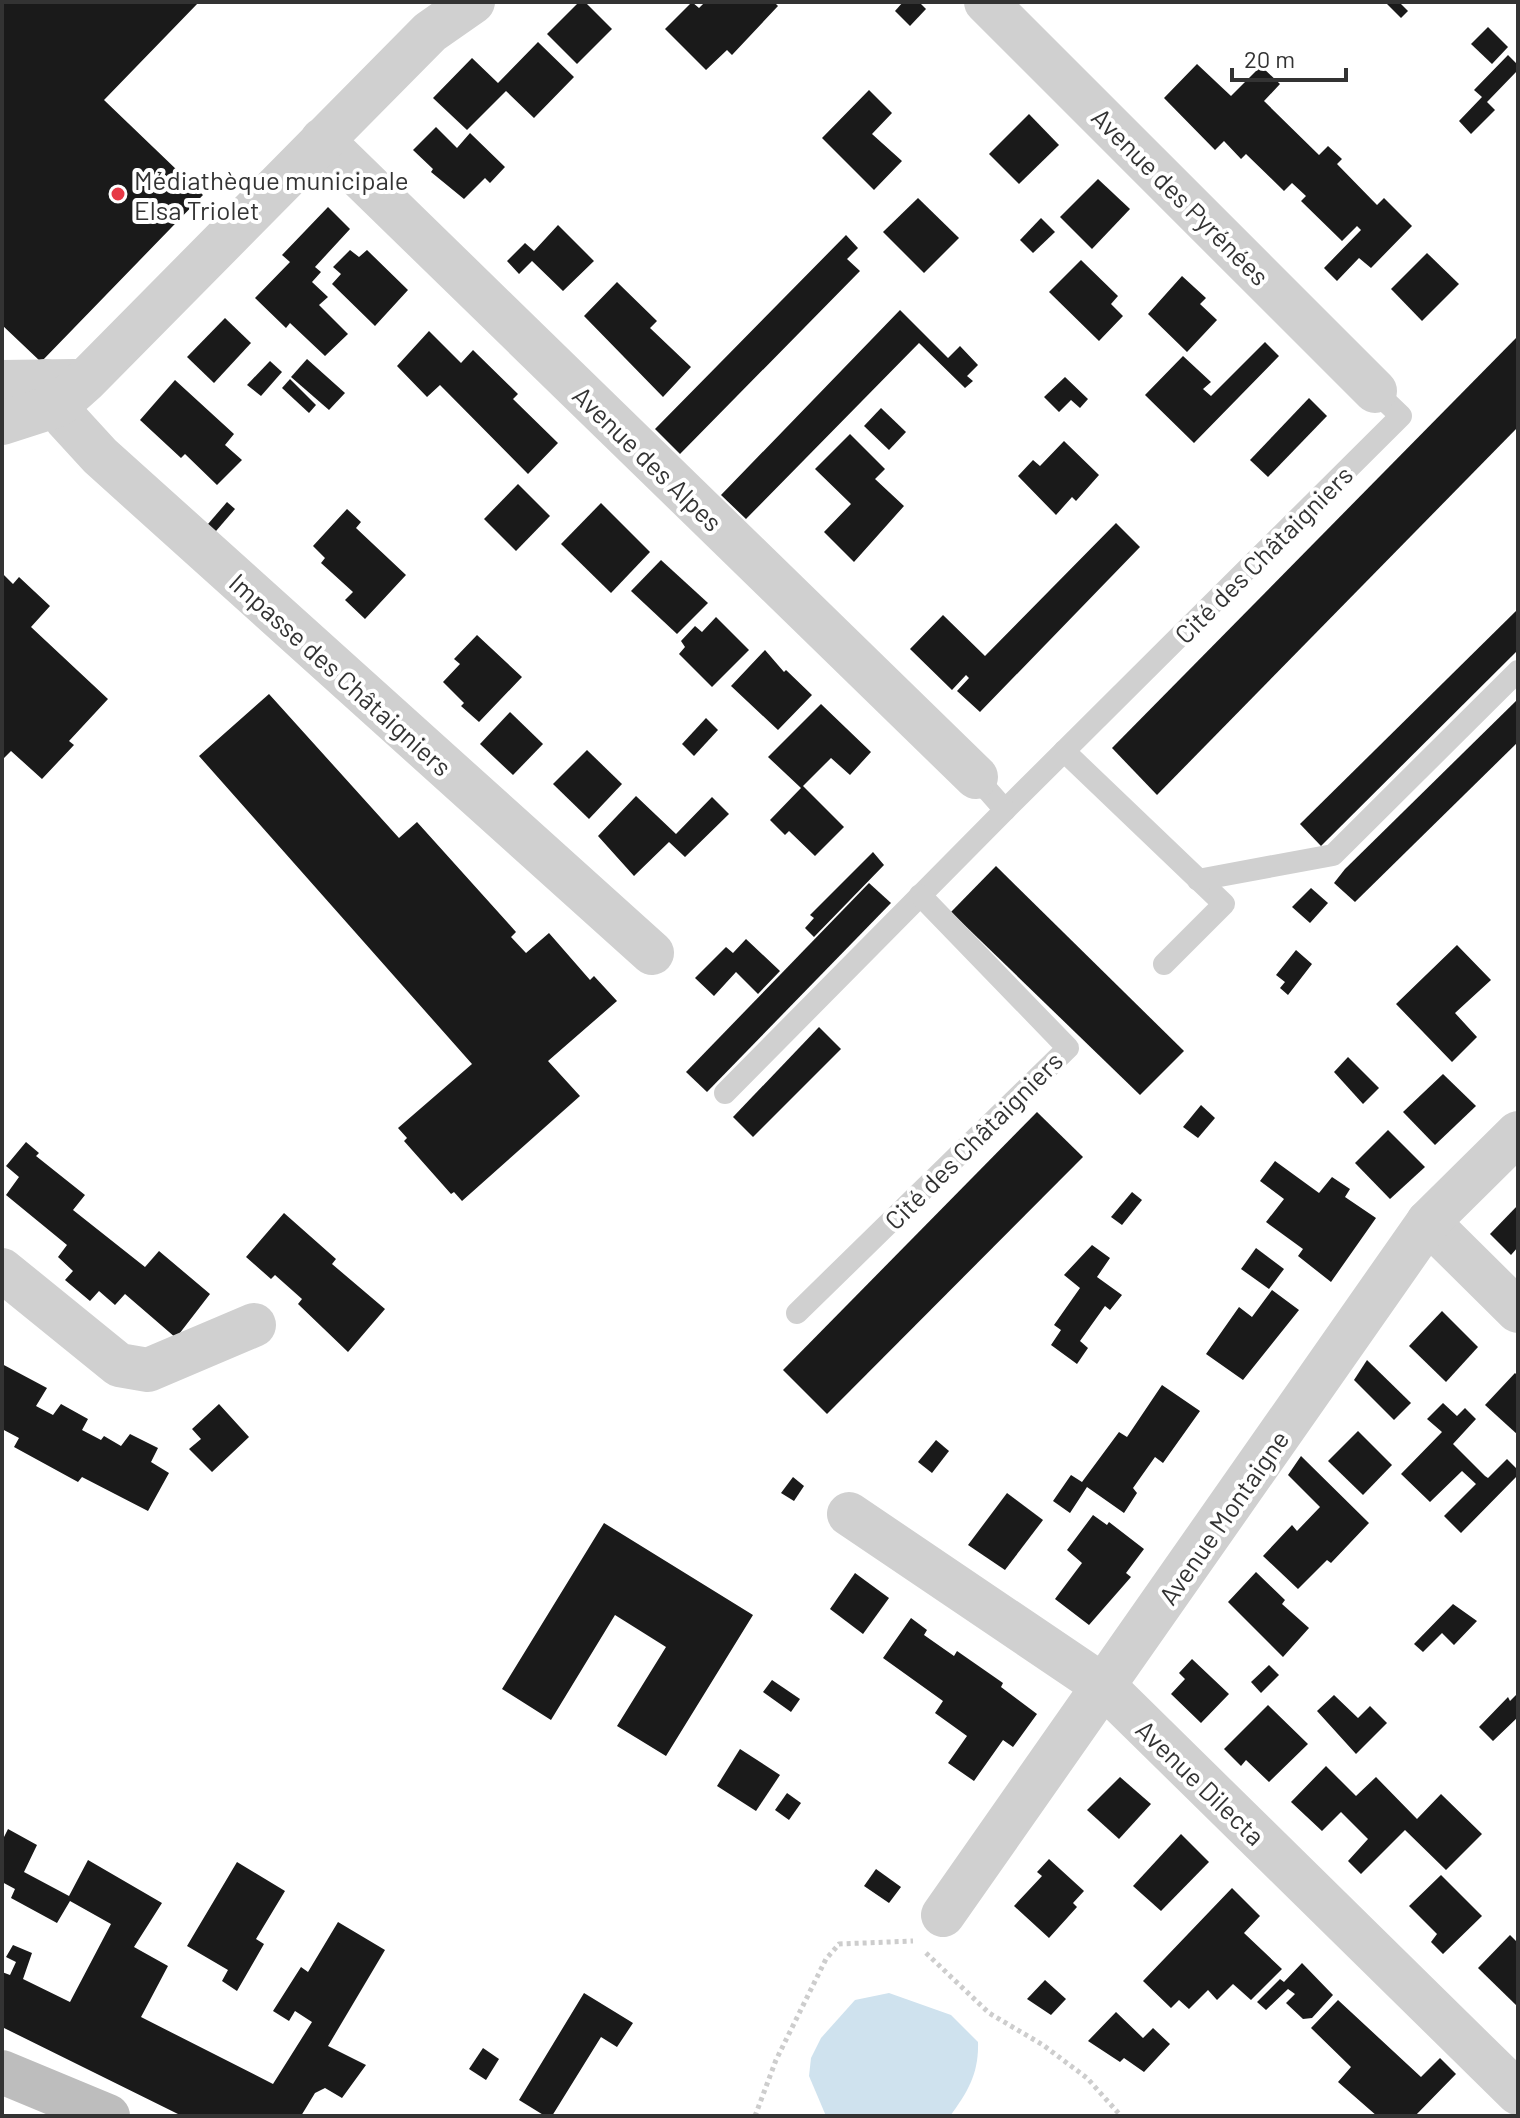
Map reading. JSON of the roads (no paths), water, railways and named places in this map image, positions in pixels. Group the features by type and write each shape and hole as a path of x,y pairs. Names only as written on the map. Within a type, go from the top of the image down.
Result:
{"main road":[{"path":"2,2072 108,2116"}],"street":[{"path":"2,423 63,389 430,32 473,2"},
{"name":"Avenue des Pyrénées","path":"986,2 1375,391"},
{"name":"Avenue des Alpes","path":"322,140 976,777"},
{"path":"2,382 63,389"},
{"name":"Impasse des Châtaigniers","path":"63,389 67,420 100,456 652,953"},
{"name":"Avenue Montaigne","path":"929,1928 1105,1687 1428,1222 1518,1133"},
{"path":"1428,1222 1518,1311"},
{"path":"2,1270 119,1365 148,1370 254,1325"},
{"name":"Avenue Dilecta","path":"849,1514 1105,1687 1518,2093"}],"lane":[{"name":"Cité des Châtaigniers","path":"725,1093 1401,416 1375,391"},
{"path":"1198,880 1333,855 1518,671"},
{"path":"1064,751 1224,904 1164,964"},
{"path":"976,777 1005,810"},
{"name":"Cité des Châtaigniers","path":"797,1313 1068,1048 920,895"}],"water":[{"path":"889,1993 951,2015 978,2042 977,2063 967,2090 950,2116 826,2116 809,2076 811,2058 821,2038 855,2000"}],"place":[{"name":"Médiathèque municipale Elsa Triolet","path":"118,194"}]}
